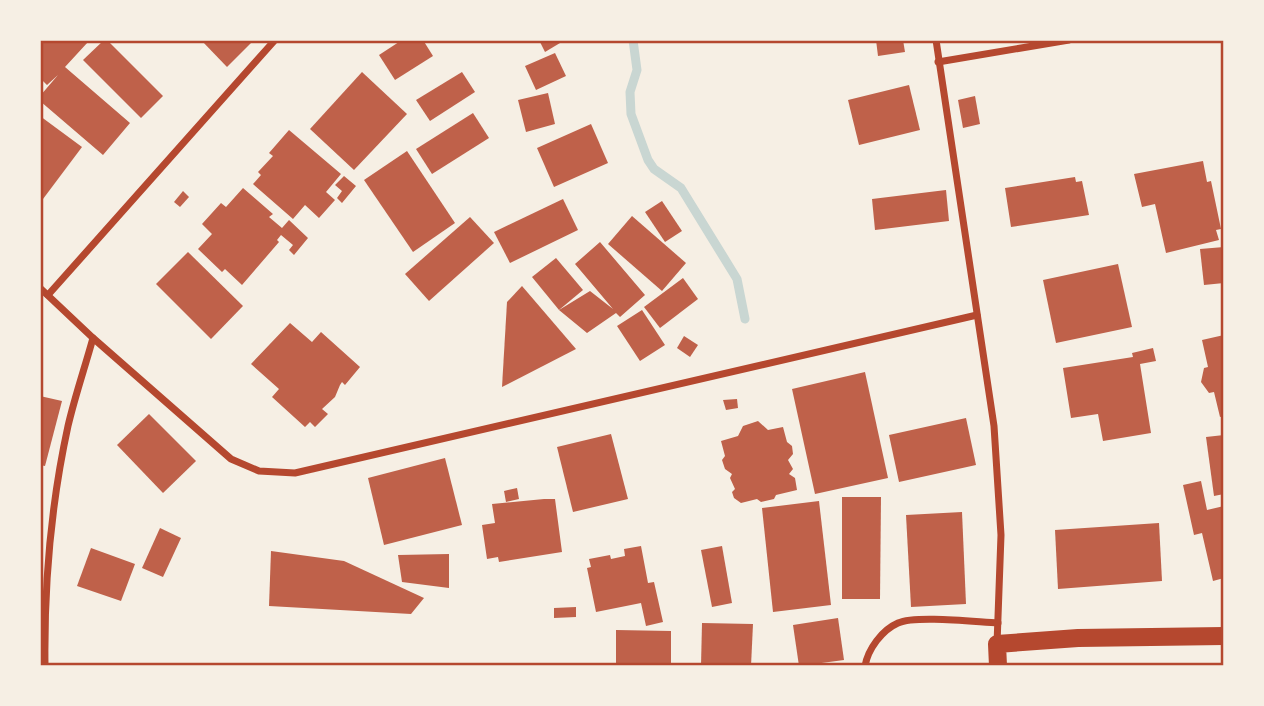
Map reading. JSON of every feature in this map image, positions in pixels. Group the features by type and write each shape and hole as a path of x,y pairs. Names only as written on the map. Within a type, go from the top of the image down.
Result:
{"main road":[{"path":"998,666 998,644 1078,638 1224,636"}],"street":[{"path":"48,295 275,40"},
{"path":"936,40 994,426 1000,535 998,644"},
{"path":"938,62 1069,40"},
{"path":"40,288 231,459 259,471 295,473 977,315"},
{"path":"45,666 42,617 54,503 69,425 93,338"},
{"path":"865,666 867,655 881,635 898,623 916,620 998,623"}],"building":[{"path":"40,40 88,42 65,67 130,123 103,155 40,101 40,96 58,75 47,85 40,78"},
{"path":"104,40 163,96 141,118 83,60"},
{"path":"201,40 254,40 227,67"},
{"path":"402,40 423,40 433,56 395,80 379,55"},
{"path":"539,40 558,40 560,43 545,52"},
{"path":"876,40 903,40 905,52 878,56"},
{"path":"555,53 566,76 536,90 525,66"},
{"path":"362,72 407,114 354,170 310,129"},
{"path":"462,72 475,92 430,121 416,100"},
{"path":"909,85 920,130 859,145 848,100"},
{"path":"548,93 555,124 526,132 518,100"},
{"path":"975,96 980,124 963,128 958,100"},
{"path":"473,113 489,138 432,174 416,149"},
{"path":"40,116 82,147 40,203"},
{"path":"591,124 608,163 554,187 537,148"},
{"path":"289,130 341,174 326,192 335,200 319,218 305,205 293,219 253,184 261,175 258,172 273,156 269,153"},
{"path":"407,151 455,223 413,252 364,180"},
{"path":"1203,161 1207,182 1211,181 1221,229 1216,230 1219,240 1166,253 1155,204 1142,207 1134,174"},
{"path":"344,176 356,186 342,203 337,198 342,191 335,185"},
{"path":"1075,177 1076,182 1082,181 1089,215 1011,227 1005,188"},
{"path":"243,188 273,214 269,217 282,228 289,220 308,238 294,255 289,250 293,245 281,235 277,240 279,242 242,285 225,269 222,272 198,249 212,234 202,224 221,203 226,207"},
{"path":"946,190 949,221 875,230 872,199"},
{"path":"183,191 189,197 180,207 174,202"},
{"path":"563,199 578,230 510,263 494,232"},
{"path":"662,201 682,231 665,242 645,212"},
{"path":"632,216 686,263 662,291 608,244"},
{"path":"470,217 494,243 429,301 405,274"},
{"path":"600,242 645,295 620,317 616,313 587,333 559,310 590,291 613,309 575,264"},
{"path":"1224,247 1224,283 1204,285 1200,249"},
{"path":"188,252 243,306 211,339 156,284"},
{"path":"556,258 583,290 559,310 532,277"},
{"path":"1118,264 1132,327 1056,343 1043,280"},
{"path":"683,278 698,299 660,328 644,307"},
{"path":"522,286 576,349 502,387 507,302"},
{"path":"642,310 665,345 640,361 617,326"},
{"path":"290,323 312,342 321,332 360,367 345,385 342,382 335,397 322,409 328,414 315,427 310,422 305,427 272,397 279,389 251,364"},
{"path":"1224,335 1224,416 1220,417 1214,392 1209,393 1201,382 1204,368 1208,367 1202,340"},
{"path":"684,336 698,345 690,357 677,348"},
{"path":"1153,348 1156,361 1140,364 1151,433 1103,441 1098,414 1071,418 1063,368 1133,357 1132,353"},
{"path":"865,372 888,478 815,494 792,389"},
{"path":"40,396 62,401 45,466 40,465"},
{"path":"737,399 738,408 726,410 723,400"},
{"path":"149,414 196,461 163,493 117,445"},
{"path":"966,418 976,465 899,482 889,435"},
{"path":"758,421 768,430 783,427 787,442 792,446 793,454 788,460 793,469 789,474 795,478 797,490 776,495 774,499 741,503 734,498 732,492 735,489 730,478 732,474 725,469 722,460 725,456 721,441 738,436 743,426"},
{"path":"611,434 628,499 573,512 557,447"},
{"path":"1224,435 1224,494 1214,496 1206,437"},
{"path":"445,458 462,525 384,545 368,478"},
{"path":"1201,481 1207,510 1224,506 1224,578 1213,581 1202,533 1194,535 1183,485"},
{"path":"517,488 519,499 506,502 504,491"},
{"path":"842,497 881,497 880,599 842,599"},
{"path":"555,499 562,552 499,562 498,557 487,559 482,525 495,523 492,504"},
{"path":"819,501 831,605 773,612 762,508"},
{"path":"962,512 966,604 911,607 906,515"},
{"path":"1159,523 1162,581 1058,589 1055,530"},
{"path":"160,528 181,538 163,577 142,568"},
{"path":"641,546 648,583 654,582 663,622 646,626 641,603 596,612 587,568 591,567 589,559 610,555 611,559 625,556 624,549"},
{"path":"722,546 732,603 712,607 701,550"},
{"path":"91,548 135,564 121,601 77,586"},
{"path":"271,551 344,561 424,598 411,614 269,606"},
{"path":"449,554 449,588 402,582 398,555"},
{"path":"576,607 576,617 554,618 554,608"},
{"path":"838,618 844,660 799,666 793,625"},
{"path":"702,623 753,624 751,666 701,666"},
{"path":"616,630 671,631 671,666 616,666"}],"waterway":[{"path":"633,40 637,70 630,92 631,114 648,160 654,169 681,188 737,279 745,319"}]}
